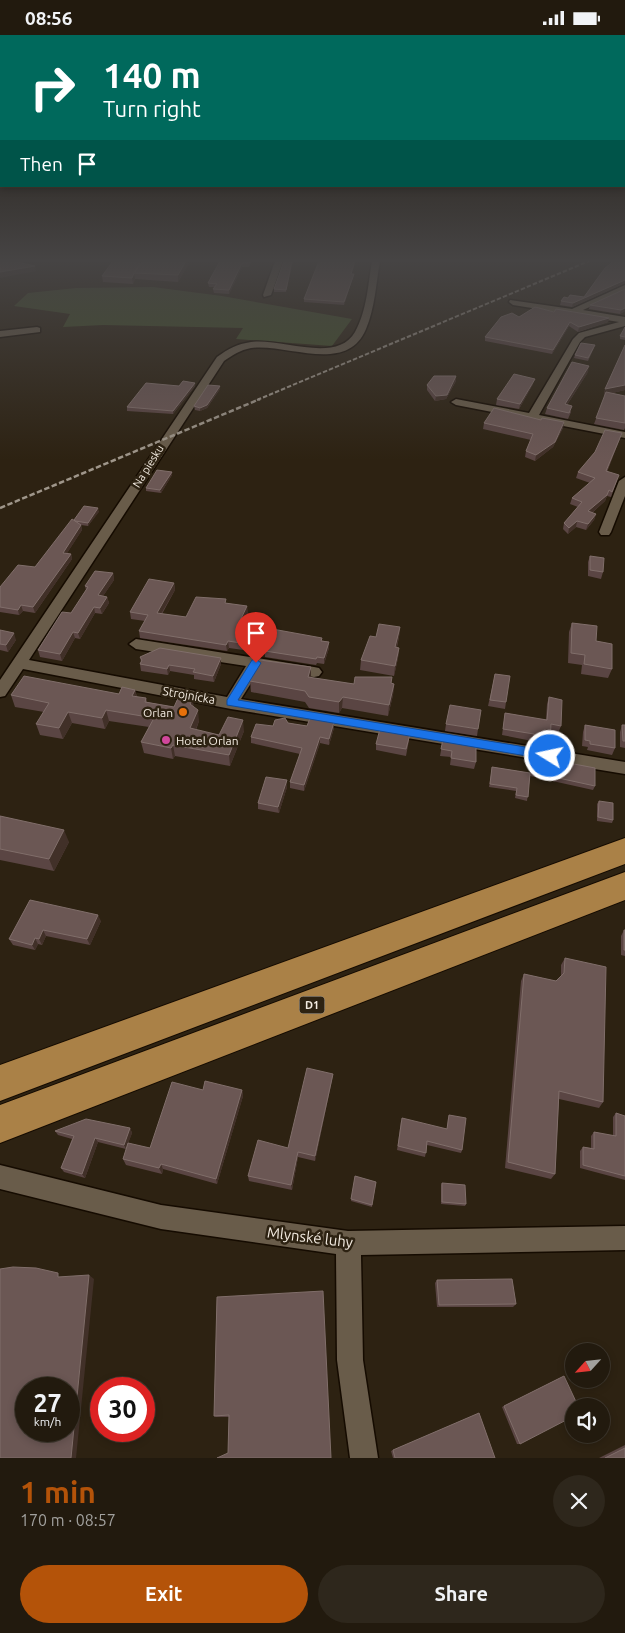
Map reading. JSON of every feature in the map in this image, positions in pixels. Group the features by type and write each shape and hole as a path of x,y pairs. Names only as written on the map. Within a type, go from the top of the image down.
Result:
{"highway":[{"path":"0,1083 625,851"},
{"name":"D1","path":"0,1124 625,886"}],"street":[{"path":"353,342 362,327"},
{"path":"532,417 576,341 582,335 605,327"},
{"path":"0,334 37,330"},
{"name":"Na piesku","path":"0,692 165,439 223,355 235,348 250,345 325,351 342,348 353,342"},
{"path":"456,402 625,435"},
{"path":"605,531 625,481"},
{"path":"136,644 314,672"},
{"name":"Strojnícka","path":"19,663 231,703 625,768"},
{"path":"231,703 256,663"},
{"name":"Mlynské luhy","path":"0,1177 161,1217 348,1243 625,1237"},
{"path":"348,1243 350,1360 364,1458"}],"green space":[{"path":"215,327 346,327 332,346 236,339 243,328"}],"building":[{"path":"493,327 567,327 553,350 485,337"},
{"path":"625,327 625,327 625,337 620,336"},
{"path":"581,343 595,345 588,358 575,355"},
{"path":"625,345 625,385 605,389"},
{"path":"572,362 589,366 565,404 572,406 569,413 547,408"},
{"path":"514,374 535,379 520,404 497,399"},
{"path":"434,376 456,376 447,395 436,396 427,385"},
{"path":"183,381 195,383 173,411 127,407 146,383 179,386"},
{"path":"208,385 220,386 207,405 200,408 194,406"},
{"path":"606,392 625,396 625,423 596,418"},
{"path":"494,408 541,420 542,418 564,422 555,442 536,455 526,451 533,434 484,423"},
{"path":"605,430 622,433 606,471 619,475 612,492 609,490 607,495 588,511 596,514 588,524 577,521 569,528 564,523 582,502 572,498 595,478 578,472 595,452"},
{"path":"157,470 172,472 160,490 146,488"},
{"path":"84,506 98,508 88,523 75,521 74,520"},
{"path":"72,519 81,525 63,553 71,554 33,607 21,605 18,610 0,607 0,587 18,565 35,567"},
{"path":"590,556 604,558 603,572 590,570"},
{"path":"95,571 113,573 98,595 107,597 100,608 94,607 78,633 73,632 60,654 38,650 62,612 71,613 88,587 85,586"},
{"path":"149,579 174,583 157,613 186,617 196,597 226,599 225,603 247,606 239,623 322,638 321,641 329,642 324,658 317,657 316,659 265,651 267,647 228,641 226,645 139,631 148,615 130,612"},
{"path":"572,623 597,626 596,641 612,644 612,669 584,664 585,655 571,653"},
{"path":"379,624 400,627 395,647 399,648 395,666 361,660 370,636 376,637"},
{"path":"0,630 14,633 6,645 0,644"},
{"path":"160,648 221,658 213,676 193,672 195,669 169,665 167,669 140,664 142,660 140,657"},
{"path":"260,660 311,667 308,677 354,684 355,677 392,677 391,683 394,684 389,705 343,697 339,702 309,697 305,691 250,681"},
{"path":"495,674 510,676 506,702 490,700"},
{"path":"24,676 119,694 122,687 135,690 132,696 146,698 145,702 174,707 179,696 193,699 190,704 198,710 190,728 219,735 228,717 243,720 229,755 173,745 171,748 141,742 154,718 106,710 102,718 68,712 59,728 36,724 49,703 11,695"},
{"path":"549,697 562,700 561,726 551,724 550,741 534,738 534,734 503,729 505,713 547,720"},
{"path":"450,705 481,710 478,729 446,724"},
{"path":"285,718 288,723 307,726 310,718 334,722 329,739 320,737 304,785 290,782 302,748 251,737 256,724 273,726 275,720"},
{"path":"585,725 615,730 615,748 590,744 590,741 585,740"},
{"path":"622,725 625,725 625,741 623,741"},
{"path":"380,729 410,734 406,749 376,744"},
{"path":"443,739 476,745 476,762 451,758 452,751 441,749"},
{"path":"532,756 595,768 595,786 531,772"},
{"path":"492,767 530,773 528,797 516,795 517,788 490,784"},
{"path":"266,777 287,780 278,807 258,803"},
{"path":"599,801 613,803 613,820 598,817"},
{"path":"0,816 64,830 49,859 0,849"},
{"path":"30,900 98,915 87,939 43,930 39,939 35,938 32,945 9,939"},
{"path":"625,930 625,950 624,950"},
{"path":"565,958 606,967 603,1102 559,1091 555,1174 508,1162 524,974 556,981 564,973"},
{"path":"307,1068 333,1074 315,1156 298,1152 291,1185 248,1176 258,1140 288,1148"},
{"path":"205,1081 242,1090 216,1179 161,1164 159,1168 123,1159 128,1143 150,1148 172,1082 203,1090"},
{"path":"616,1113 625,1116 625,1176 583,1165 583,1147 594,1149 594,1132 616,1136"},
{"path":"449,1115 466,1118 462,1150 427,1141 426,1153 398,1146 402,1118 447,1129"},
{"path":"86,1119 130,1128 124,1145 95,1138 82,1174 61,1168 74,1136 55,1131"},
{"path":"355,1176 376,1182 372,1205 351,1199"},
{"path":"442,1183 465,1185 466,1204 442,1202"},
{"path":"13,1267 36,1268 58,1273 58,1277 89,1275 79,1377 15,1377 15,1442 73,1442 71,1458 0,1458 0,1269"},
{"path":"512,1279 516,1304 439,1305 437,1280"},
{"path":"323,1291 331,1458 217,1458 228,1453 229,1415 214,1416 217,1297"},
{"path":"564,1376 565,1388 570,1388 574,1398 565,1398 565,1421 520,1444 504,1406"},
{"path":"479,1413 495,1458 395,1458 393,1450"},
{"path":"625,1448 625,1458 605,1458"}],"railway":[{"path":"257,400 430,327"},
{"path":"0,508 260,399"}],"place":[{"name":"Orlan","path":"183,712"},
{"name":"Hotel Orlan","path":"166,740"}],"route":[{"path":"256,663 231,703 550,756"}]}
